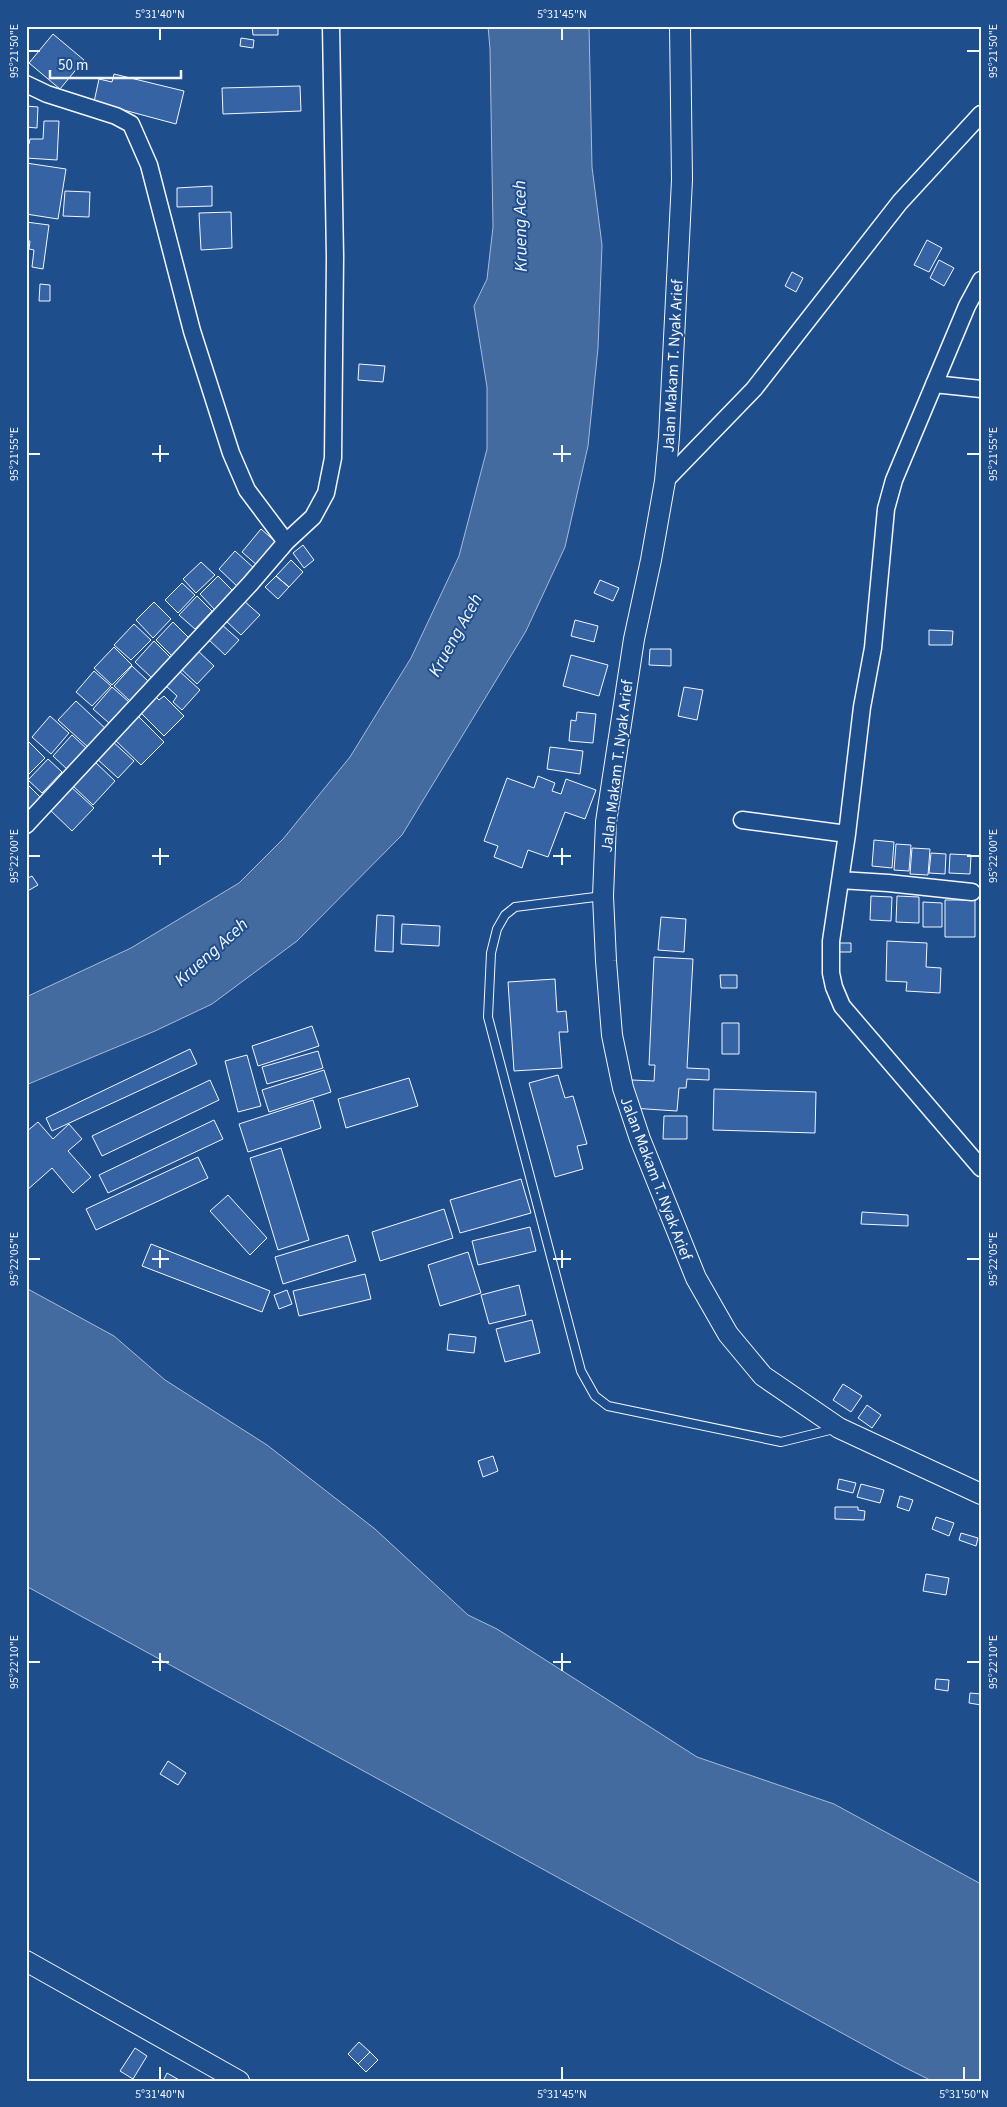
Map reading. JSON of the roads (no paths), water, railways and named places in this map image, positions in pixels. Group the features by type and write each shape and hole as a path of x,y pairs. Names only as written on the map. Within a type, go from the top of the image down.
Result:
{"street":[{"path":"26,825 250,584 286,542 313,517 326,493 333,458 335,257 331,26"},
{"name":"Jalan Makam T. Nyak Arief","path":"680,26 682,180 669,437 665,481 634,639 606,822 602,896 612,1035 623,1088 640,1139 696,1278 728,1334 763,1376 839,1428 981,1494"},
{"path":"26,84 47,94 116,116 131,124 149,165 192,331 231,453 247,490 286,542"},
{"path":"665,481 754,389 900,202 981,114"},
{"path":"981,280 966,306 894,480 886,509 872,648 831,941 831,973 834,987 842,1006 981,1168"},
{"path":"934,384 981,389"},
{"path":"742,820 847,834"},
{"path":"840,880 972,892"},
{"path":"26,1961 239,2081"}],"lane":[{"path":"602,896 515,907 505,915 497,929 491,953 488,1017 580,1371 595,1396 608,1406 781,1442 839,1428"}],"water":[{"name":"Krueng Aceh","path":"488,26 589,26 592,167 602,245 598,348 588,446 565,547 526,631 402,835 297,941 212,1004 155,1031 26,1085 26,997 131,948 239,883 283,839 350,757 411,658 459,556 487,449 487,387 474,306 487,279 493,227"},
{"path":"26,1288 114,1336 165,1380 267,1445 375,1529 468,1615 497,1629 697,1757 834,1804 981,1884 981,2081 932,2081 902,2066 26,1586"}]}
